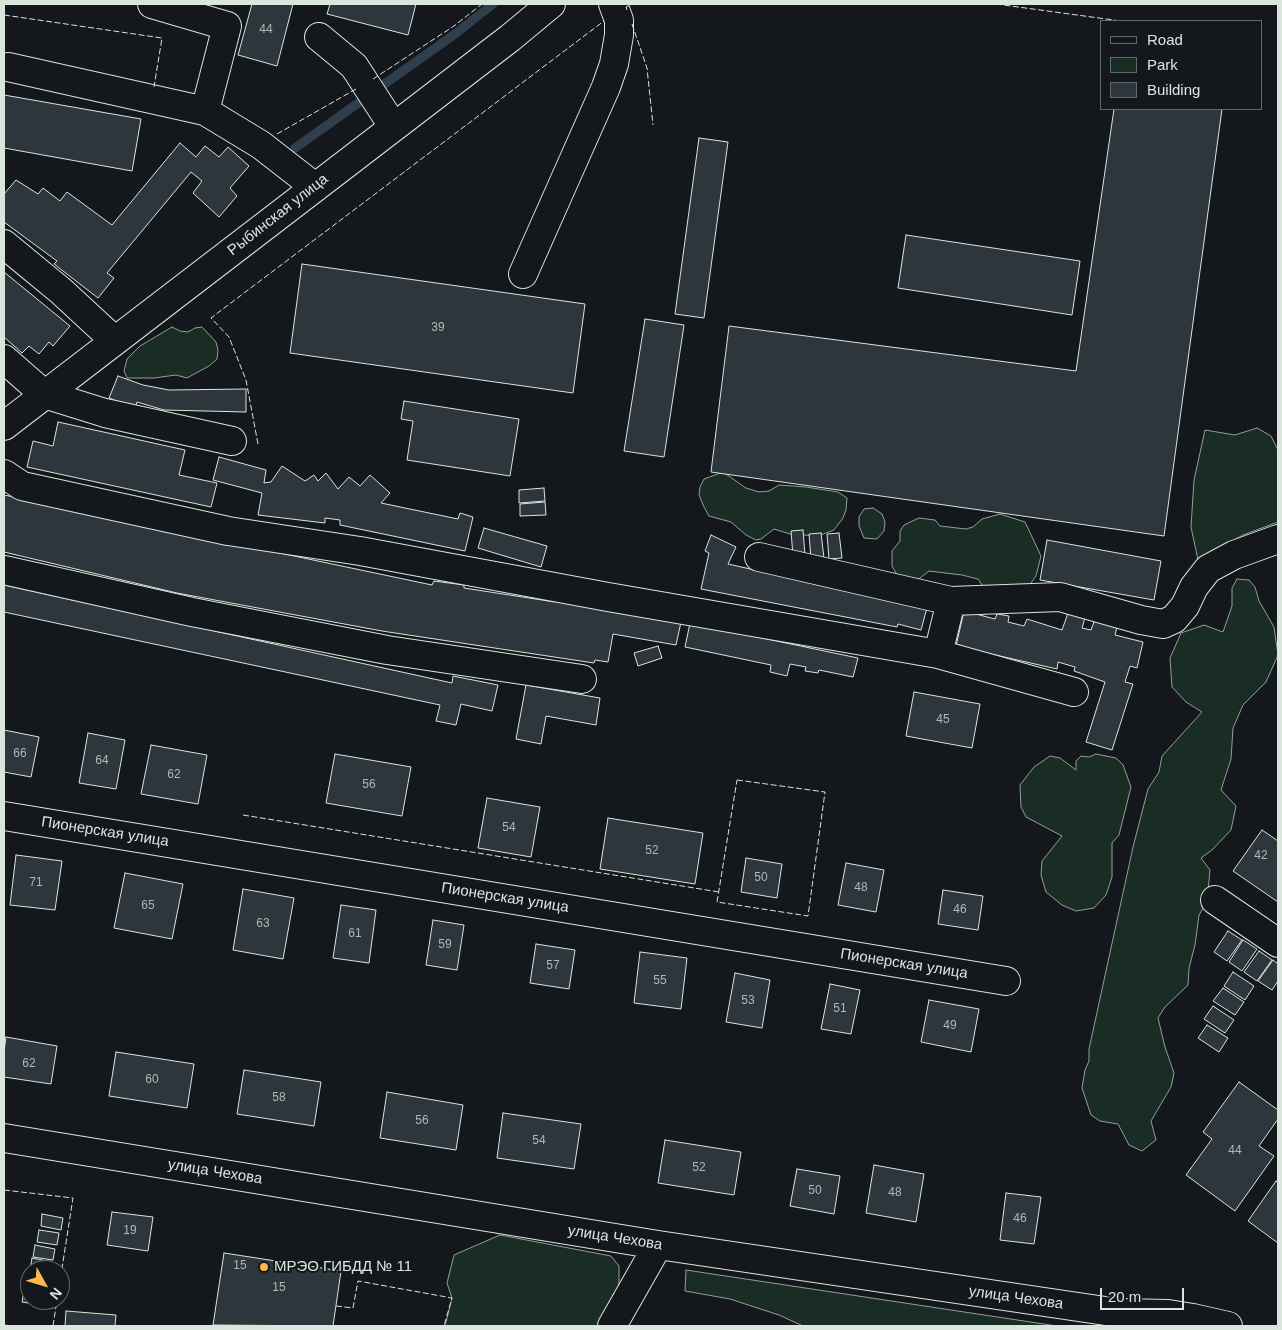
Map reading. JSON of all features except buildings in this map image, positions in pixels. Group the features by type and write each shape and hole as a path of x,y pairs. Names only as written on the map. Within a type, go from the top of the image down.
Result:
{"street":[{"path":"152,4 227,26 205,111"},
{"name":"Рыбинская улица","path":"4,426 510,38 551,4"},
{"path":"523,274 606,87 614,64 619,35 619,20 613,4"},
{"path":"319,37 354,66 393,126"},
{"path":"8,67 205,111 261,144 315,187"},
{"path":"4,244 61,291 114,340"},
{"path":"4,359 44,394 106,414 232,441"},
{"path":"4,474 22,486 228,531 360,551 938,654 1074,692"},
{"path":"759,557 951,601 1060,597 1141,620 1163,624 1174,619 1185,606 1194,587 1208,569 1234,555 1278,539"},
{"path":"4,570 192,612 387,650 582,679"},
{"path":"938,654 951,601"},
{"name":"Пионерская улица","path":"4,816 1006,981"},
{"path":"1215,900 1278,943"},
{"name":"улица Чехова","path":"4,1138 658,1246 1117,1319 1168,1314 1228,1326"},
{"path":"612,1326 658,1246"}],"green space":[{"path":"172,327 188,332 202,327 216,342 218,350 217,359 209,366 187,378 176,375 154,378 127,378 124,371 127,359 140,346"},
{"path":"1257,428 1271,436 1278,450 1278,522 1243,535 1198,560 1191,527 1194,480 1205,430 1235,435"},
{"path":"723,472 746,488 759,492 769,491 779,485 838,492 847,498 846,510 843,518 834,530 818,536 790,534 774,529 761,539 756,540 746,535 731,522 709,516 704,507 699,495 704,479"},
{"path":"873,508 882,514 885,522 884,531 877,539 864,538 859,526 859,517 864,509"},
{"path":"1000,514 1025,522 1041,556 1036,576 1029,586 984,588 978,579 929,571 915,582 897,575 892,566 892,551 900,541 900,531 904,525 919,518 935,520 940,526 966,529 973,527 982,519"},
{"path":"1237,579 1249,580 1255,587 1259,601 1274,627 1278,655 1266,682 1243,705 1233,728 1231,759 1221,790 1236,806 1231,830 1212,850 1201,858 1210,870 1207,902 1199,915 1195,945 1189,968 1188,985 1165,1007 1158,1018 1174,1073 1171,1087 1151,1121 1156,1140 1142,1151 1129,1145 1118,1124 1100,1121 1091,1115 1082,1088 1133,847 1148,789 1159,772 1162,756 1202,712 1186,702 1172,687 1170,658 1181,633 1204,625 1223,632 1232,606 1232,588"},
{"path":"1096,754 1116,758 1123,765 1131,787 1119,835 1112,843 1112,877 1106,895 1094,908 1076,911 1062,905 1046,892 1041,875 1042,861 1062,836 1026,817 1021,807 1020,785 1034,767 1050,756 1060,758 1076,770 1076,761 1081,756 1089,757"},
{"path":"500,1235 611,1256 619,1266 619,1287 598,1326 445,1326 452,1298 447,1283 454,1255"},
{"path":"686,1270 1057,1326 803,1326 779,1315 730,1299 685,1291"}],"waterway":[{"path":"376,90 455,34 493,4"},
{"path":"295,148 368,96"}],"fence":[{"path":"373,79 454,26 482,4"},
{"path":"627,10 626,7 633,4"},
{"path":"996,4 1114,20"},
{"path":"4,15 162,38 154,87"},
{"path":"258,444 246,380 229,337 211,318 604,21"},
{"path":"632,24 647,68 653,125"},
{"path":"277,134 356,89"},
{"path":"737,780 825,792 808,916 717,902 737,780"},
{"path":"243,815 719,892"},
{"path":"4,1190 73,1198 63,1260"},
{"path":"336,1306 353,1308 358,1281 452,1298 444,1326"},
{"path":"53,1326 55,1310"},
{"path":"4,1325 12,1326"}],"place":[{"name":"МРЭО ГИБДД № 11","path":"264,1267"}]}
